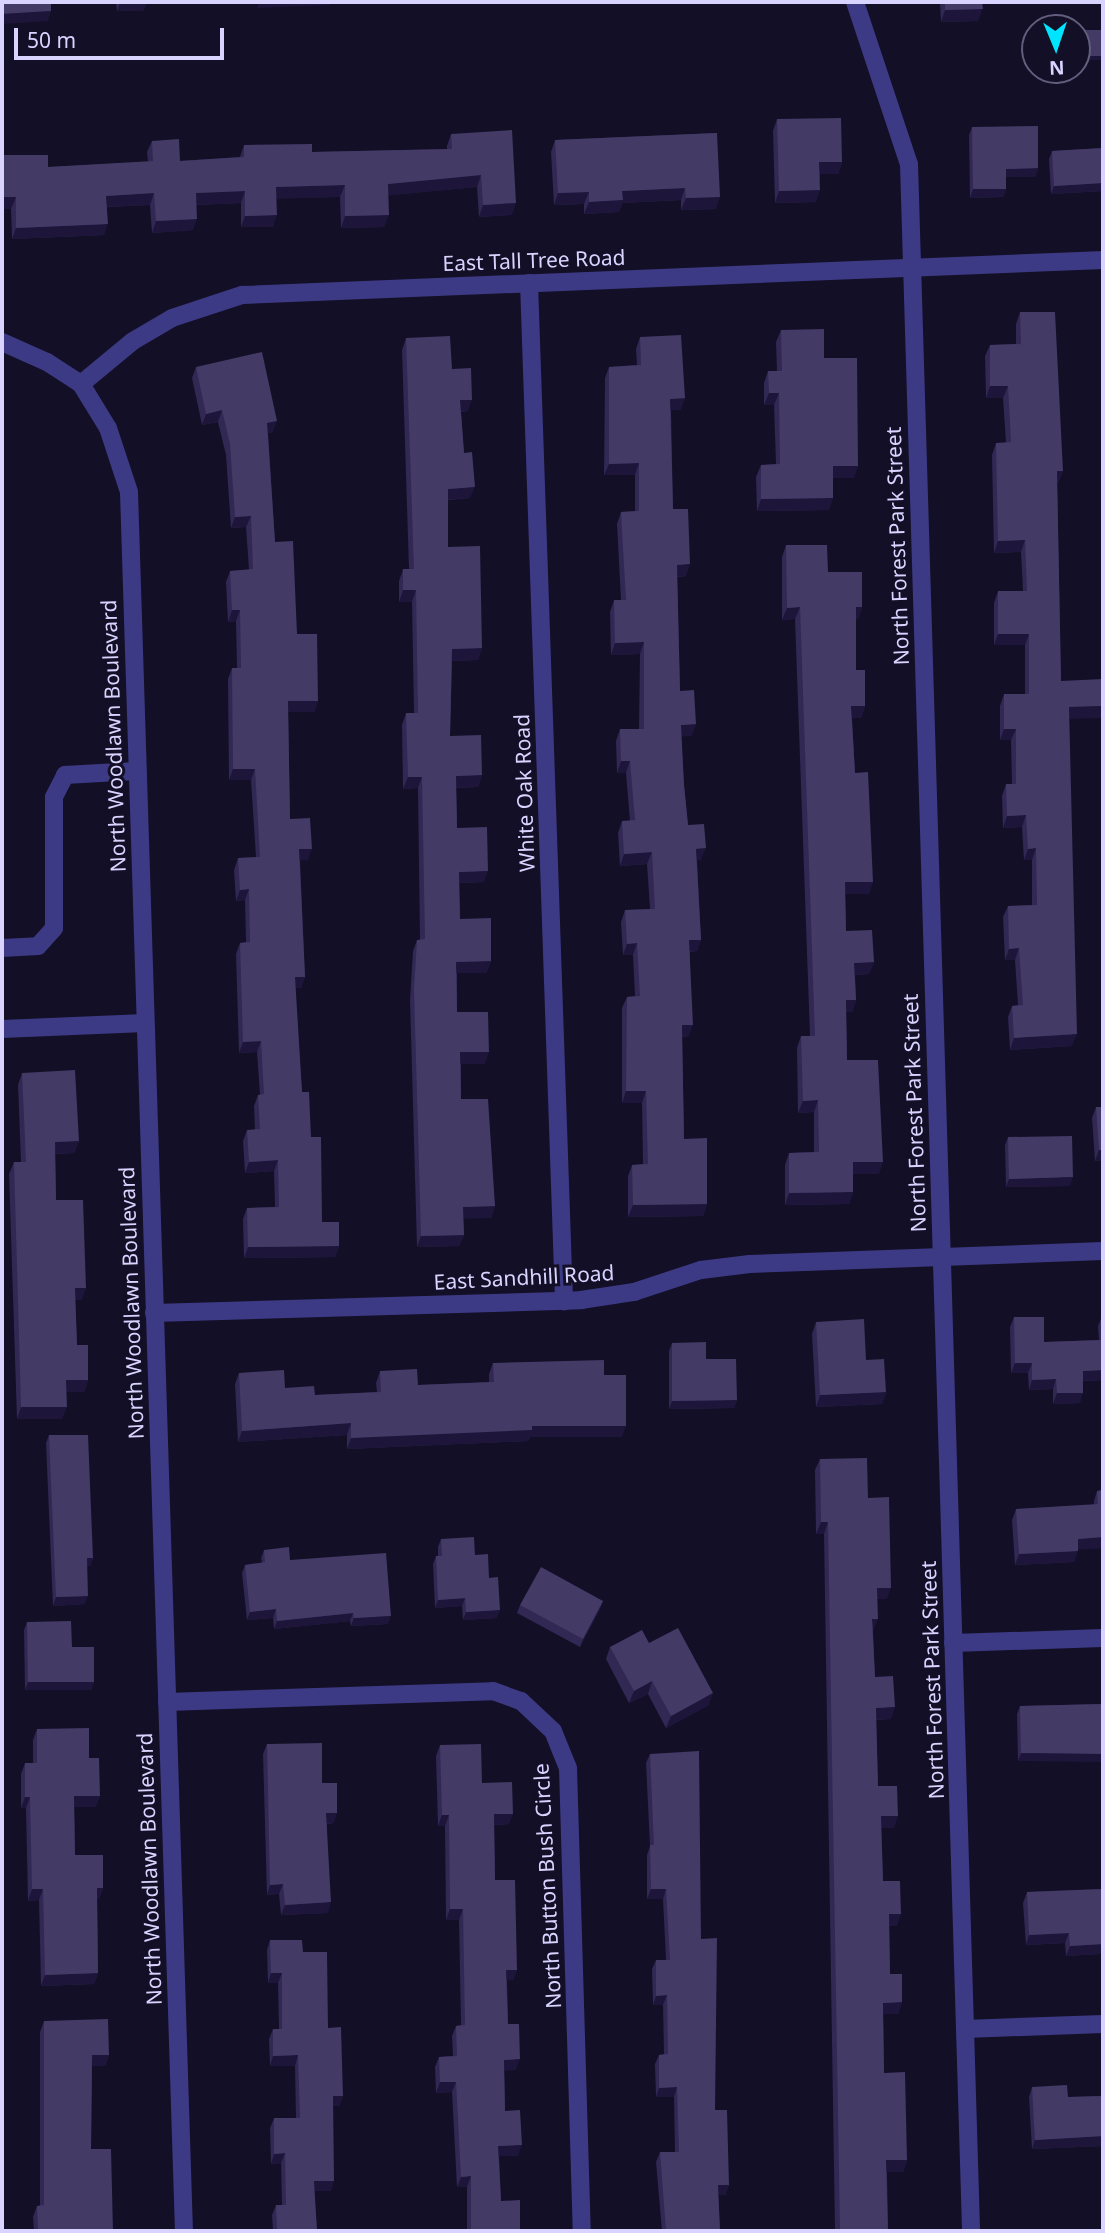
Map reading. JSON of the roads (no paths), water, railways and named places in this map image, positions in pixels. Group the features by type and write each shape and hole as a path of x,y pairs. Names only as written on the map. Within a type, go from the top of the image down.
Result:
{"street":[{"name":"North Forest Park Street","path":"855,2 909,164 971,2231"},
{"name":"East Tall Tree Road","path":"81,384 133,341 172,318 242,295 1103,260"},
{"name":"White Oak Road","path":"530,283 564,1301"},
{"path":"2,342 47,362 81,384"},
{"name":"North Woodlawn Boulevard","path":"81,384 108,428 129,492 184,2231"},
{"path":"2,948 38,946 54,928 54,797 65,775 136,771"},
{"path":"2,1029 145,1023"},
{"name":"East Sandhill Road","path":"154,1313 564,1301 605,1298 701,1270 750,1264 1103,1251"},
{"path":"953,1643 1103,1638"},
{"name":"North Button Bush Circle","path":"167,1702 493,1691 521,1701 553,1731 568,1768 582,2231"},
{"path":"965,2029 1103,2024"}]}
